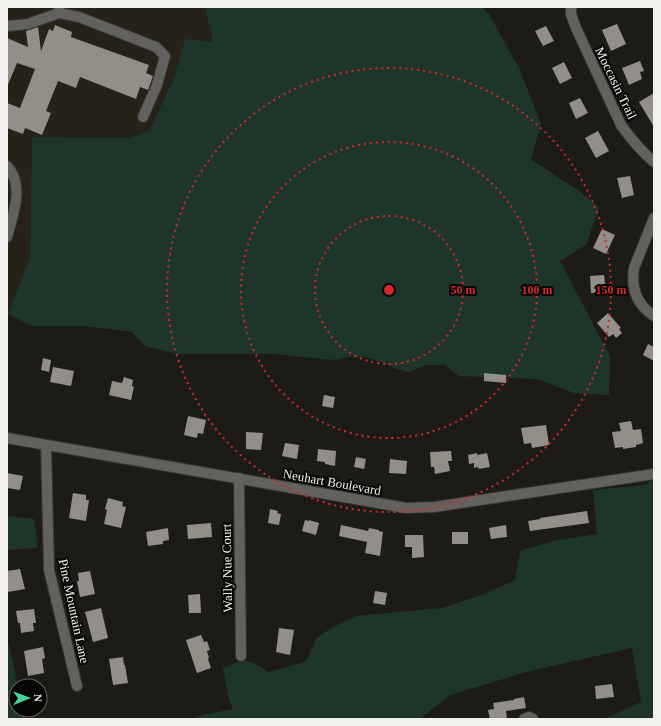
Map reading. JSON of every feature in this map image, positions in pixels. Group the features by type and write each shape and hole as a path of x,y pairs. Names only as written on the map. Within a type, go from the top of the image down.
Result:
{"street":[{"name":"Moccasin Trail","path":"571,7 571,14 576,28 621,125 638,147 654,162"},
{"path":"7,26 28,24 59,10 156,47 165,56 157,85 143,117"},
{"path":"7,166 10,169 17,191 7,237"},
{"path":"654,218 634,268 633,277 633,285 640,302 647,311 654,316"},
{"name":"Neuhart Boulevard","path":"7,438 406,508 420,508 654,474"},
{"name":"Pine Mountain Lane","path":"46,445 49,570 77,686"},
{"name":"Wally Nue Court","path":"239,478 242,656"},
{"path":"524,719 533,719"}],"shaded area":[{"path":"7,7 205,7 213,42 185,40 174,78 149,131 129,138 32,137 30,257 8,314"}],"green space":[{"path":"205,7 482,7 489,14 519,68 541,124 531,159 579,191 599,208 586,245 560,261 610,356 609,395 574,393 537,379 459,376 445,365 425,365 409,372 394,368 371,358 350,357 332,360 274,354 177,354 145,346 132,332 85,326 32,326 8,314 30,257 32,137 129,138 149,131 174,78 185,39 213,42"},
{"path":"654,480 654,719 604,719 641,702 632,648 530,671 450,695 420,719 192,719 203,715 233,709 228,696 223,668 236,662 246,661 256,664 268,672 305,662 317,638 331,628 356,616 442,608 484,594 515,580 520,551 553,541 597,534 593,490 644,485"},
{"path":"7,516 34,519 38,548 7,550"},
{"path":"7,636 16,678 8,678 8,718 25,719 7,719"}],"building":[{"path":"617,24 626,44 611,51 602,30"},
{"path":"55,25 72,32 71,37 149,65 146,73 153,76 148,90 140,87 136,99 80,77 76,88 58,81 46,111 51,113 42,135 25,128 23,134 7,128 7,103 20,108 35,69 17,63 7,87 7,38 28,47 26,31 38,27 41,51 49,29 53,31"},
{"path":"546,26 554,41 543,46 535,31"},
{"path":"640,61 644,71 640,72 642,79 629,85 622,68"},
{"path":"564,62 572,78 560,84 552,68"},
{"path":"654,93 654,127 639,102"},
{"path":"580,98 588,113 576,119 569,103"},
{"path":"598,131 609,151 596,158 585,138"},
{"path":"630,176 634,195 622,198 617,178"},
{"path":"602,229 615,235 606,254 593,248"},
{"path":"604,275 606,292 591,293 590,276"},
{"path":"608,313 621,328 619,329 622,333 616,338 613,334 609,337 597,323"},
{"path":"648,344 654,347 654,361 643,355"},
{"path":"43,358 51,360 49,372 41,370"},
{"path":"53,367 74,371 71,386 50,382"},
{"path":"484,373 506,375 506,383 484,381"},
{"path":"124,377 133,380 132,386 134,387 131,400 109,395 112,381 122,383"},
{"path":"324,395 335,397 333,408 322,406"},
{"path":"188,416 206,420 203,434 198,433 197,438 184,435"},
{"path":"631,421 633,430 641,429 643,443 636,445 636,447 623,449 623,447 615,448 612,432 621,431 619,423"},
{"path":"546,425 549,445 532,448 531,443 524,444 521,428"},
{"path":"246,432 263,433 261,450 246,449"},
{"path":"285,443 299,445 297,459 282,456"},
{"path":"318,449 336,451 335,466 317,461"},
{"path":"451,451 452,461 448,461 450,471 435,474 434,467 431,467 430,452"},
{"path":"477,453 477,455 487,453 490,467 479,469 478,467 474,468 474,463 469,464 468,455"},
{"path":"356,457 366,459 364,469 354,467"},
{"path":"390,459 407,461 406,474 389,473"},
{"path":"7,473 23,476 20,490 7,488"},
{"path":"73,493 86,495 86,500 89,500 86,521 69,518"},
{"path":"108,498 123,502 122,506 126,507 121,528 104,524 107,510 105,509"},
{"path":"270,509 278,511 277,513 281,514 279,525 268,523"},
{"path":"587,511 589,523 530,531 528,521"},
{"path":"305,520 319,523 316,535 302,531"},
{"path":"211,523 212,537 188,539 187,525"},
{"path":"341,525 368,531 369,528 383,532 380,556 365,553 367,542 339,536"},
{"path":"506,525 507,537 491,539 489,528"},
{"path":"168,528 169,540 163,541 163,544 148,546 146,532"},
{"path":"452,532 468,532 468,544 452,544"},
{"path":"405,535 423,535 424,557 412,558 412,547 405,547"},
{"path":"20,569 25,589 8,592 7,571"},
{"path":"90,571 95,594 80,597 77,581 79,581 78,573"},
{"path":"375,591 387,593 385,605 373,603"},
{"path":"200,594 201,613 189,613 188,595"},
{"path":"101,608 108,638 93,642 85,612"},
{"path":"34,609 36,623 33,623 34,631 21,633 20,623 18,623 16,611"},
{"path":"279,628 294,630 290,655 276,652"},
{"path":"201,635 204,642 207,641 210,650 207,651 211,668 197,673 186,640"},
{"path":"43,647 45,658 42,659 44,673 28,676 24,651"},
{"path":"123,657 128,683 113,685 109,659"},
{"path":"612,684 614,697 596,699 595,686"},
{"path":"524,697 526,708 506,711 507,719 490,719 488,710 494,709 493,703"}]}
